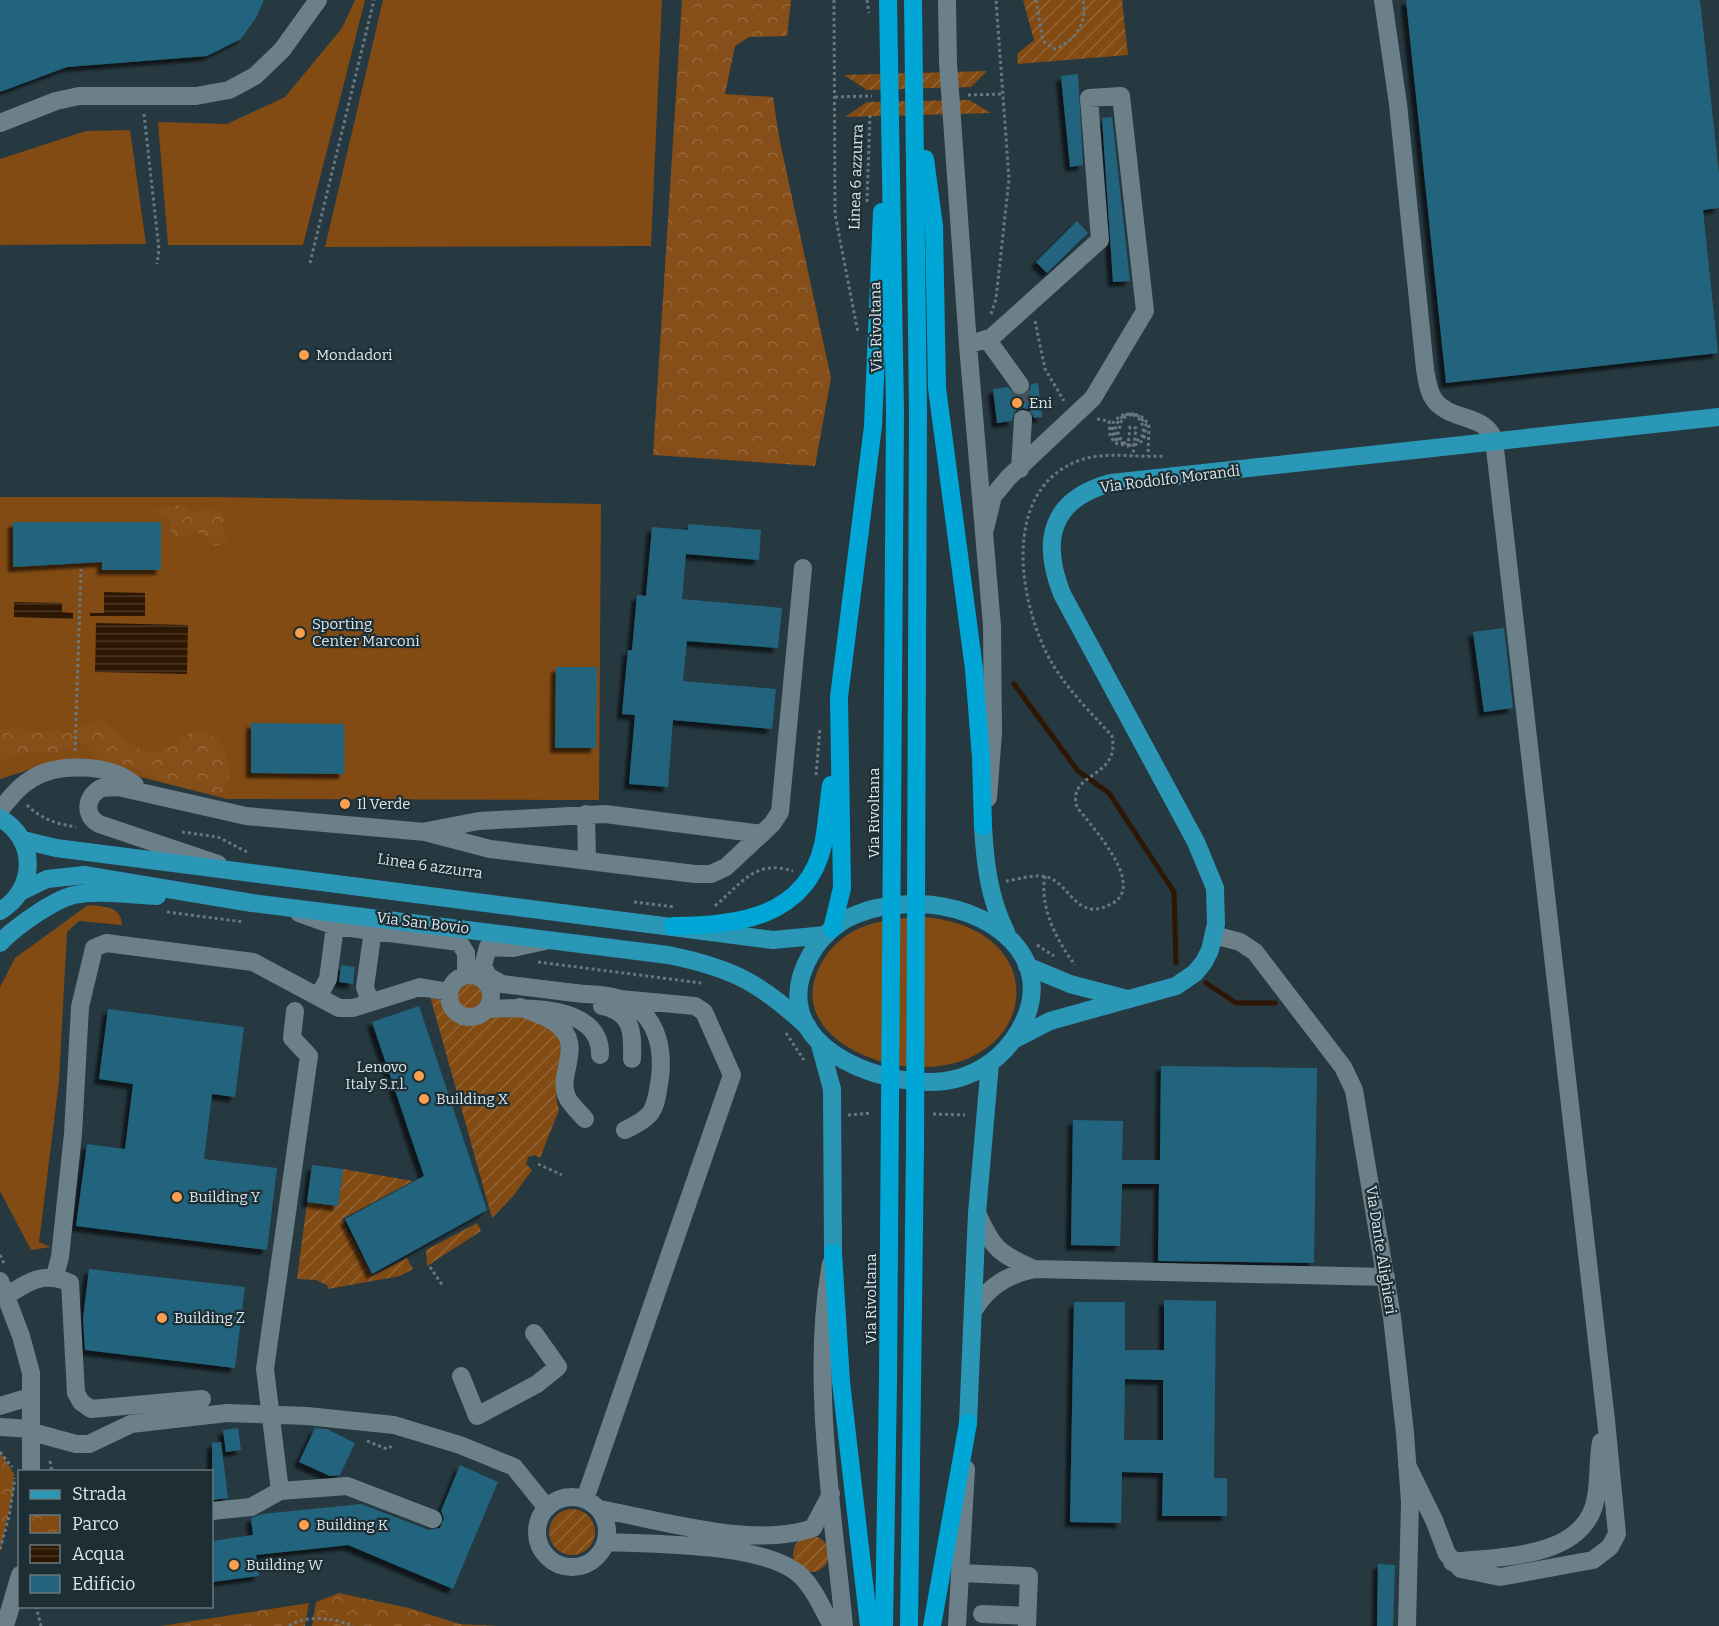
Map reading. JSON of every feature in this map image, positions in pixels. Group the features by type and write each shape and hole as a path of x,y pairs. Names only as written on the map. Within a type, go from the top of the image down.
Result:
{"highway":[{"name":"Via Rivoltana","path":"884,1626 895,412 888,0"},
{"path":"909,1626 915,1147 918,414 913,0"},
{"path":"915,105 931,192 937,388 974,669 983,826"},
{"path":"673,926 713,925 757,918 779,906 797,892 816,865 823,845 838,730 845,636 873,426 878,355 878,260 892,132"},
{"path":"829,932 842,888 838,730"},
{"path":"833,1253 841,1382 869,1626"},
{"path":"932,1626 968,1423"}],"main road":[{"name":"Via Rodolfo Morandi","path":"1013,1040 1050,1021 1165,990 1190,977 1204,962 1214,935 1216,899 1211,874 1062,594 1051,561 1055,525 1061,513 1078,496 1111,483 1719,417"},
{"path":"0,818 14,828 23,840 28,865 22,891"},
{"path":"813,1034 830,1053 852,1066 903,1080 954,1079 990,1063 1013,1040 1022,1027 1029,1008 1030,985 1027,966 1008,936 996,910 989,883 983,826"},
{"name":"Via San Bovio","path":"23,840 56,848 782,940 829,932"},
{"name":"Via San Bovio","path":"0,910 22,891 47,879 84,875 252,903 275,904 647,952 724,969 771,994 813,1034"},
{"path":"0,943 41,912 74,895 167,896 252,903"},
{"path":"833,1253 832,1089 827,1064 802,1013 801,979 810,955 829,932 862,912 923,903 973,913 988,920 1008,936"},
{"name":"Via Rodolfo Morandi","path":"1027,966 1096,992 1129,999"},
{"path":"968,1423 975,1308 977,1213 990,1063"}],"street":[{"path":"300,0 302,24"},
{"path":"0,123 56,101 79,96 196,96 229,90 255,76 282,50 318,0"},
{"path":"947,0 948,63 968,345 985,530 994,680 992,763 983,826"},
{"path":"1383,0 1398,104 1429,392 1437,404 1488,427 1494,440 1606,1420 1617,1534 1602,1556 1593,1560 1500,1577 1461,1569 1452,1562 1407,1465"},
{"path":"968,345 987,339 1100,240 1089,98 1121,96 1145,311 1093,398 1009,477 993,496 985,530"},
{"path":"987,339 1020,385"},
{"path":"1020,469 1023,419"},
{"path":"240,872 108,828 91,820 88,810 89,800 101,788 118,787 246,816 425,832 489,849 711,874 726,867 777,818 782,805 803,568"},
{"path":"0,810 13,793 44,772 74,769 120,776 145,794"},
{"path":"425,832 464,822 586,814 615,815 762,834"},
{"path":"586,814 587,861"},
{"path":"275,904 335,926 459,942 466,953 466,975"},
{"path":"318,997 328,979 335,926"},
{"path":"370,1002 365,987 373,930"},
{"name":"Via Dante Alighieri","path":"1214,935 1240,942 1255,951 1343,1067 1354,1090 1386,1277 1407,1465 1410,1502 1407,1626"},
{"path":"550,939 513,948 488,947 483,966 486,972 502,984 695,1006 704,1012 732,1075 592,1504"},
{"path":"55,1276 60,1257 73,1134 80,1007 94,948 106,943 253,962 318,997 346,1009 420,987 449,992"},
{"path":"466,975 482,979 489,1001 476,1017 462,1016 452,1007 449,992 455,981 466,975"},
{"path":"620,999 645,1014 654,1027 660,1046 661,1066 653,1113 644,1122 626,1130"},
{"path":"489,1001 569,1015 586,1022 598,1040 600,1055"},
{"path":"489,1001 616,1009 624,1015 632,1034 632,1059"},
{"path":"520,1007 555,1023 567,1038 570,1049 565,1088 567,1098 585,1119"},
{"path":"280,1491 266,1369 309,1056 292,1038 295,1011"},
{"path":"977,1213 990,1243 1006,1256 1034,1269"},
{"path":"833,1253 823,1306 827,1454 844,1626"},
{"path":"975,1308 986,1291 1012,1274 1034,1269 1386,1277"},
{"path":"23,1470 32,1431 31,1373 3,1289 55,1276 70,1283 76,1393 81,1402 91,1409 202,1399"},
{"path":"461,1376 477,1416 513,1399 558,1367 534,1333"},
{"path":"0,1406 30,1397"},
{"path":"0,1427 32,1431 76,1444 89,1444 131,1424 227,1413 307,1416 394,1425 460,1445 514,1467 547,1508"},
{"path":"271,1417 318,1421"},
{"path":"1452,1562 1550,1547 1576,1533 1593,1508 1598,1456 1606,1420"},
{"path":"957,1626 968,1423"},
{"path":"213,1511 251,1507 280,1491 347,1486 433,1518"},
{"path":"592,1504 607,1524 606,1542 597,1557 583,1566 567,1567 551,1560 538,1539 539,1522 547,1508 565,1498 737,1535 766,1537 792,1535 813,1528 822,1516 832,1492"},
{"path":"606,1542 735,1551 787,1567 806,1581 832,1626"},
{"path":"960,1573 1029,1576 1027,1621 982,1614"},
{"path":"5,1626 18,1582"}],"path":[{"path":"310,263 374,0"},
{"path":"834,0 835,214 858,334"},
{"path":"867,0 870,22"},
{"path":"988,321 996,299 1009,179 996,0"},
{"path":"1036,0 1043,41 1055,49 1065,45 1079,32 1083,18 1083,0"},
{"name":"Linea 6 azzurra","path":"871,91 871,102"},
{"path":"142,96 159,250 157,264"},
{"name":"Linea 6 azzurra","path":"867,206 870,114"},
{"path":"1031,302 1045,369 1058,391 1076,415 1109,421 1109,432 1115,442 1128,446 1130,427 1136,428 1133,456"},
{"path":"1115,442 1112,432 1113,423 1125,414 1130,414 1133,415 1139,418 1143,425 1143,435 1133,446 1126,445 1118,440 1115,432 1116,423 1124,416 1128,414 1133,414 1137,415 1140,416 1146,425 1144,440 1136,446 1129,446 1124,444 1121,440 1118,433 1122,419 1131,415 1136,414 1140,415 1149,426 1148,457"},
{"path":"1001,882 1045,876 1058,882 1079,905 1092,909 1106,907 1118,900 1124,889 1123,872 1077,807 1074,797 1077,788 1109,762 1115,750 1112,736 1054,666 1040,638 1030,607 1023,539 1029,514 1041,491 1060,471 1081,460 1109,455 1163,456"},
{"path":"74,769 81,570"},
{"path":"13,793 37,814 58,824 76,827"},
{"path":"74,838 79,813 88,810"},
{"path":"175,831 218,837 254,855"},
{"path":"710,910 761,868 777,866 795,870"},
{"path":"1045,876 1043,885 1051,922 1058,941 1075,965 1065,961"},
{"path":"630,902 676,907"},
{"path":"1032,940 1055,957"},
{"path":"842,1116 876,1113"},
{"path":"931,1114 965,1115"},
{"path":"538,1164 562,1175"},
{"path":"430,1267 444,1286"},
{"path":"0,1452 18,1473"},
{"path":"0,1549 18,1487"},
{"path":"36,1608 41,1626"},
{"path":"289,1626 297,1621 318,1619 339,1621 353,1626"}],"green space":[{"path":"355,0 365,0 303,245 168,245 158,122 227,124 285,97 342,28"},
{"path":"383,0 662,0 651,246 325,247"},
{"path":"682,0 791,0 787,36 749,37 735,46 725,94 773,97 779,137 831,378 815,466 653,455"},
{"path":"1023,0 1122,0 1128,55 1018,64 1017,54 1034,40"},
{"path":"987,71 971,87 867,90 844,75"},
{"path":"969,100 991,113 845,117 867,102"},
{"path":"130,130 146,244 0,245 0,159 86,131"},
{"name":"Sporting Center Marconi","path":"0,497 212,497 601,504 599,800 227,799 93,765 53,762 0,779"},
{"path":"180,505 190,512 208,509 221,511 225,520 223,525 228,541 214,546 199,533 176,537 169,520 160,517 154,509"},
{"path":"102,720 134,747 154,752 165,749 192,732 201,731 212,735 225,748 229,772 227,784 220,794 165,783 132,767 101,760 86,745 78,743 56,753 23,753 0,760 0,730 14,728 37,733 52,729 68,733"},
{"path":"88,905 115,910 121,918 122,925 79,921 67,932 59,1081 39,1242 51,1247 31,1250 0,1191 0,987 15,958"},
{"path":"922,917 966,927 996,946 1013,970 1016,998 1008,1025 987,1048 956,1063 914,1067 894,1065 853,1050 836,1038 822,1024 814,1006 813,986 824,958 848,934 875,923"},
{"path":"465,983 474,983 480,987 483,1002 519,1011 543,1021 559,1038 561,1050 556,1086 559,1110 540,1158 535,1155 528,1157 526,1164 532,1170 514,1195 492,1218 430,996 449,1004 458,1004 457,993"},
{"path":"343,1169 413,1181 342,1219 372,1276 407,1258 413,1269 400,1276 328,1289 327,1285 316,1280 297,1279 307,1202 338,1206"},
{"path":"477,1223 481,1231 427,1266 426,1250"},
{"path":"0,1452 14,1474 13,1493 0,1552"},
{"path":"572,1509 588,1516 595,1532 588,1548 572,1555 556,1548 549,1532 556,1516"},
{"path":"811,1536 824,1541 829,1554 824,1567 811,1572 798,1567 793,1554 798,1541"},
{"path":"339,1593 409,1608 460,1624 498,1626 312,1626 316,1602"},
{"path":"309,1603 305,1626 161,1626"}],"water":[{"path":"104,592 145,593 145,616 90,616 90,613 104,613"},
{"path":"14,602 62,603 62,612 73,613 73,619 14,617"},
{"path":"96,623 188,625 187,674 95,672"}],"building":[{"path":"0,0 264,0 256,18 241,39 207,56 67,67 0,92"},
{"path":"1406,0 1700,0 1719,173 1719,208 1703,210 1718,353 1446,383"},
{"path":"1078,74 1083,165 1070,167 1061,76"},
{"path":"1112,117 1130,281 1113,282 1102,118"},
{"path":"1077,221 1088,233 1047,273 1036,262"},
{"name":"Eni","path":"1038,383 1042,417 1034,418 1030,410 1023,408 1014,412 1012,421 997,423 993,389 1008,387 1015,395 1022,396 1030,390 1031,384"},
{"path":"13,522 161,522 161,570 102,570 102,562 13,567"},
{"path":"688,524 761,530 759,560 686,554 682,599 782,608 778,648 687,641 683,681 776,689 772,729 673,720 668,787 629,784 635,715 622,714 628,650 632,650 637,595 646,596 652,527 688,530"},
{"path":"1504,628 1513,708 1484,712 1473,632"},
{"path":"556,667 597,667 596,748 555,748"},
{"path":"251,723 344,724 344,774 251,773"},
{"path":"341,965 355,967 353,984 339,982"},
{"name":"Building X","path":"419,1006 487,1210 372,1274 345,1219 424,1176 372,1022"},
{"path":"108,1009 244,1027 235,1097 212,1094 204,1159 277,1168 267,1250 76,1226 87,1144 125,1149 133,1084 99,1079"},
{"path":"1161,1066 1317,1068 1314,1263 1158,1261 1159,1184 1122,1184 1120,1246 1071,1245 1073,1120 1123,1121 1122,1160 1160,1160"},
{"path":"312,1165 343,1169 338,1206 307,1202"},
{"name":"Building Z","path":"89,1269 245,1287 235,1368 85,1350 83,1319"},
{"path":"1164,1300 1216,1301 1214,1478 1227,1478 1227,1516 1162,1516 1163,1473 1122,1472 1121,1523 1070,1522 1074,1302 1125,1302 1125,1350 1164,1350","holes":["1125,1379 1163,1380 1163,1440 1124,1440"]},
{"path":"238,1428 241,1450 226,1452 223,1430"},
{"path":"315,1428 327,1429 355,1443 340,1475 330,1476 299,1462"},
{"path":"221,1442 228,1498 213,1500 212,1443"},
{"path":"460,1465 498,1482 453,1589 348,1545 256,1555 259,1576 213,1582 213,1541 253,1535 251,1518 262,1514 361,1504 429,1530 440,1528 444,1518 441,1511"},
{"path":"1378,1564 1395,1565 1393,1626 1377,1626"}],"waterway":[{"path":"1014,684 1078,771 1109,793 1174,892 1176,963"},
{"path":"1206,983 1236,1003 1275,1003"}],"tunnel":[{"path":"1020,385 1023,419"}],"place":[{"name":"Mondadori","path":"304,355"},
{"name":"Eni","path":"1017,403"},
{"name":"Sporting Center Marconi","path":"300,633"},
{"name":"Il Verde","path":"345,804"},
{"name":"Lenovo Italy S.r.l.","path":"419,1076"},
{"name":"Building X","path":"424,1099"},
{"name":"Building Y","path":"177,1197"},
{"name":"Building Z","path":"162,1318"},
{"name":"Building K","path":"304,1525"},
{"name":"Building W","path":"234,1565"}]}
